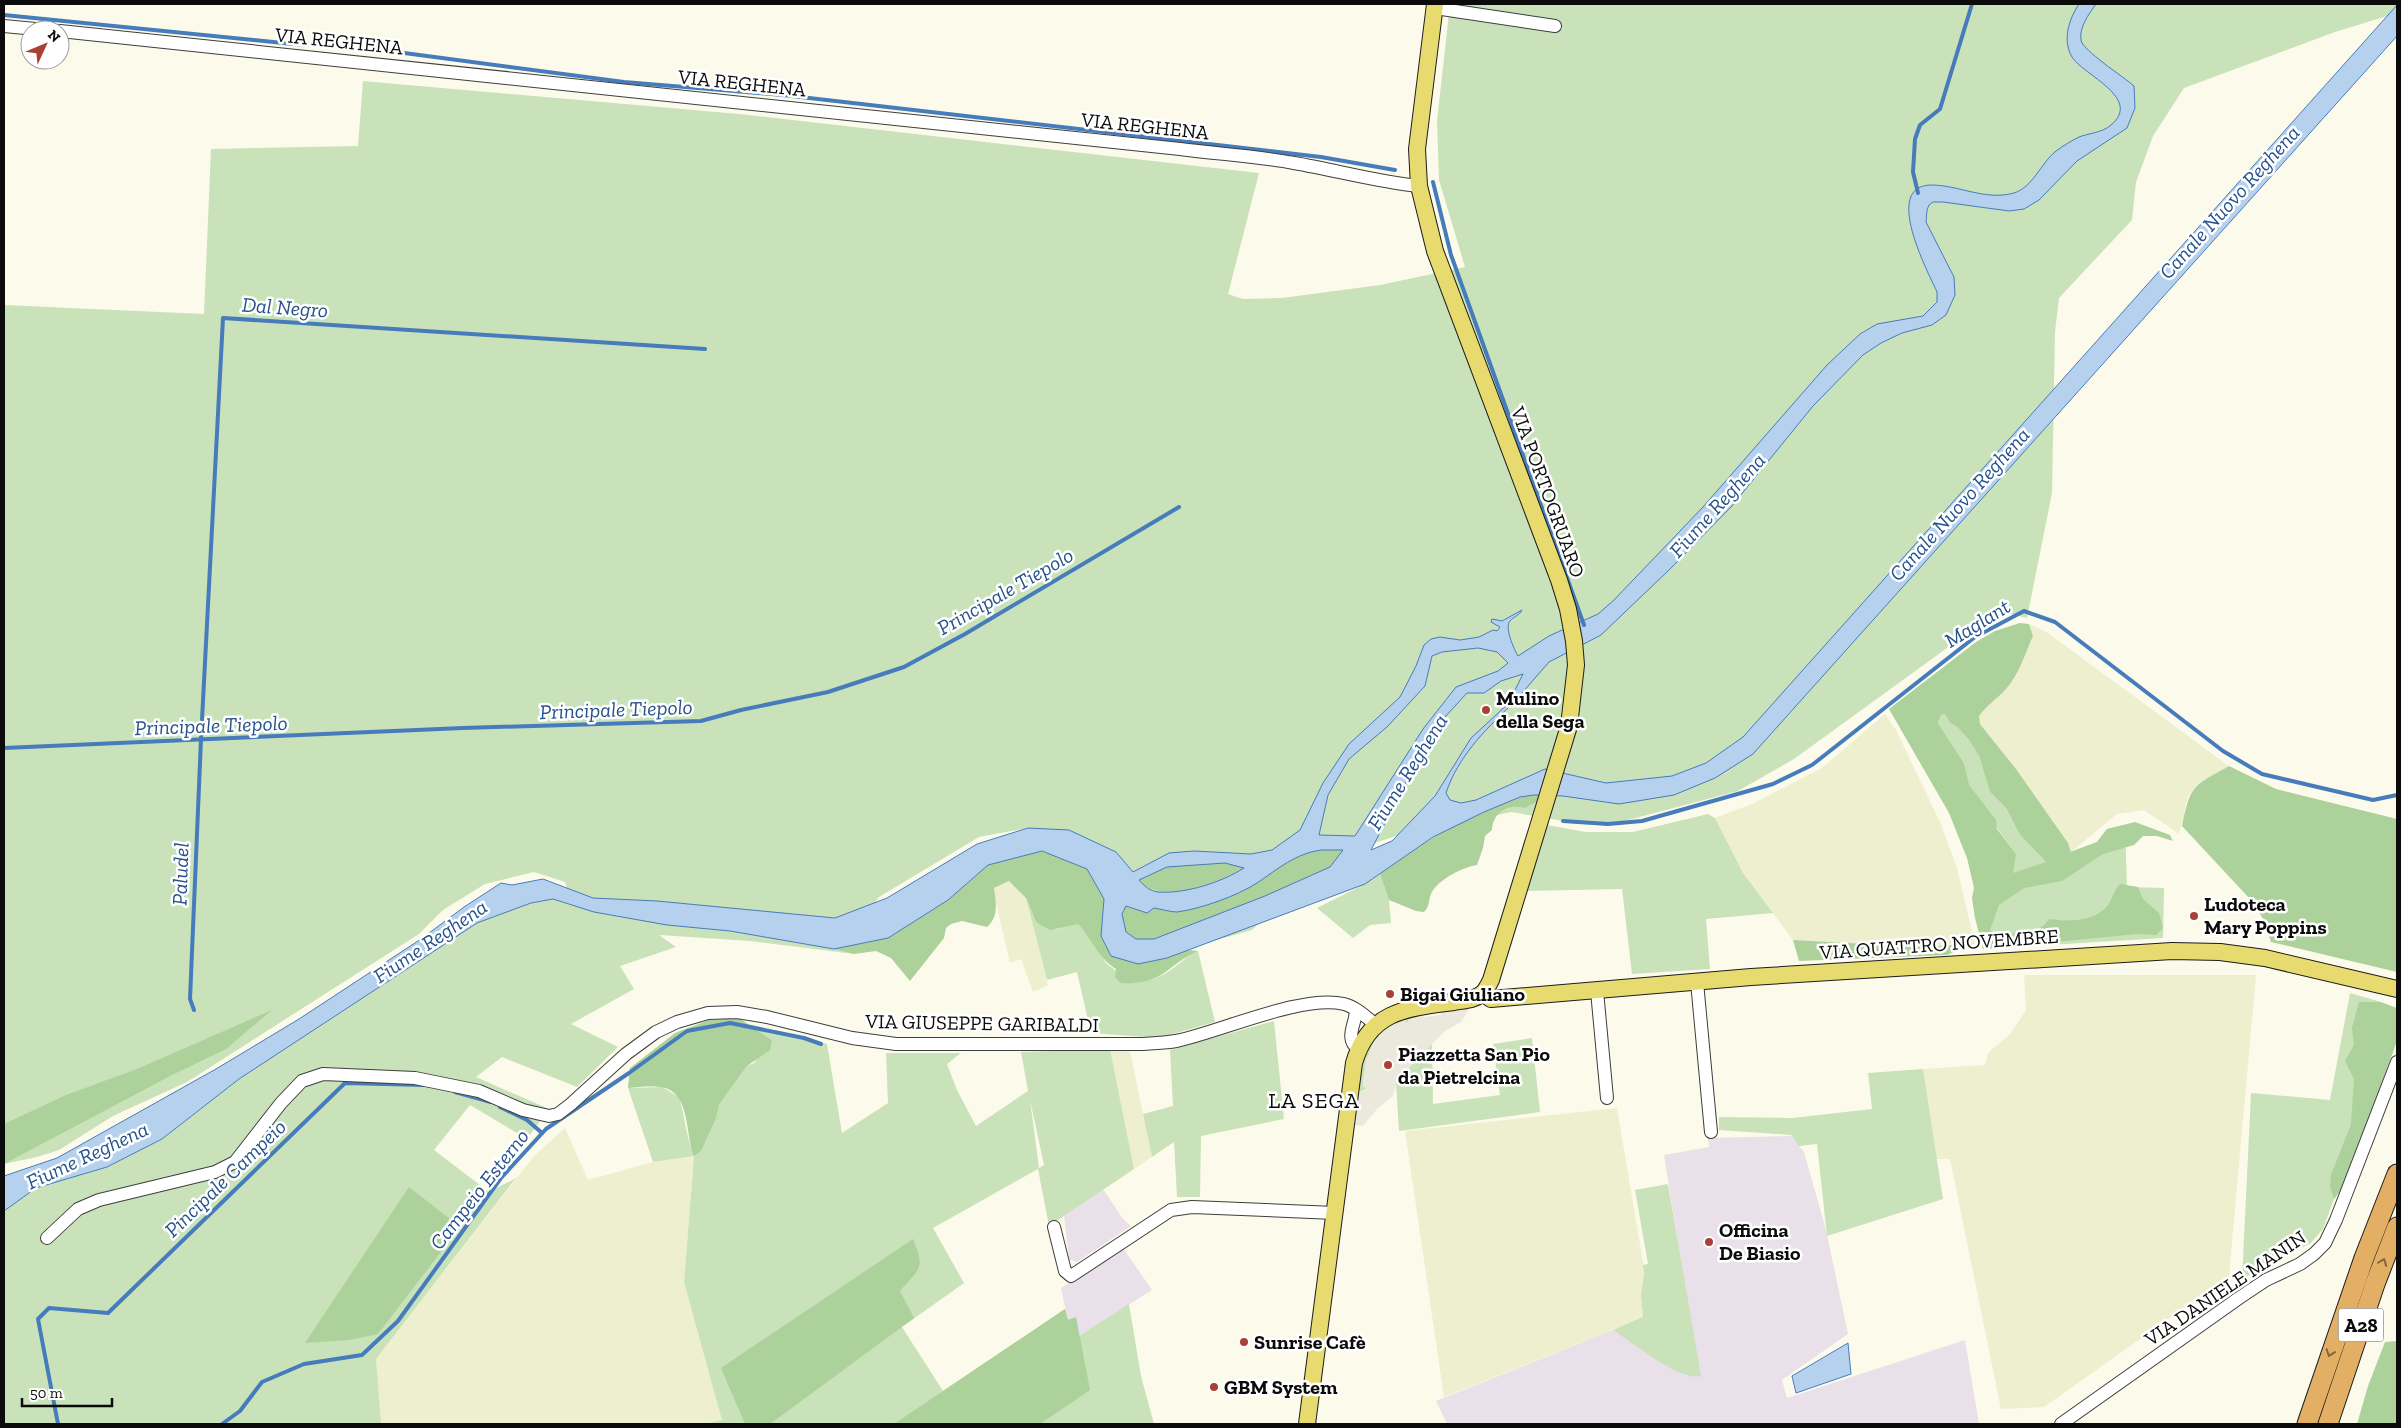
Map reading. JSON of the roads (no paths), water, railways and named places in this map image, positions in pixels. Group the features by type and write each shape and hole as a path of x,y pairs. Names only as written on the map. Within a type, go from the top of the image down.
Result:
{"highway":[{"name":"A28","path":"2307,1424 2364,1258 2397,1174"},
{"name":"A28","path":"2328,1424 2375,1284 2397,1227"},
{"path":"2338,1424 2363,1343 2375,1284"},
{"path":"2299,1424 2320,1382"}],"main road":[{"name":"VIA PORTOGRUARO","path":"1435,6 1417,148 1419,186 1435,251 1559,580 1568,609 1575,656 1574,690 1569,726 1491,980 1483,993"},
{"name":"VIA QUATTRO NOVEMBRE","path":"1483,993 1490,999 1697,982 2172,951 2220,952 2275,960 2397,989"},
{"path":"1307,1424 1354,1063 1358,1049 1367,1032 1376,1025 1414,1007 1472,999 1483,993"}],"street":[{"path":"1435,6 1555,26"},
{"path":"4,26 20,28"},
{"name":"VIA REGHENA","path":"70,32 1180,149 1291,162 1386,182 1419,186"},
{"path":"1697,982 1711,1132"},
{"path":"1597,991 1608,1098"},
{"name":"VIA GIUSEPPE GARIBALDI","path":"47,1238 78,1209 99,1200 215,1172 235,1162 281,1103 302,1081 324,1074 415,1078 479,1091 523,1110 549,1116 558,1114 571,1104 626,1054 656,1032 677,1022 708,1013 737,1012 767,1017 852,1038 896,1044 1083,1044 1175,1041 1266,1014 1316,1004 1341,1004 1356,1010 1376,1025"},
{"path":"1356,1010 1350,1035 1354,1046 1358,1049"},
{"name":"VIA DANIELE MANIN","path":"2061,1424 2239,1298 2266,1280 2300,1264 2325,1243 2336,1220 2397,1062"},
{"path":"1054,1227 1064,1271 1071,1276 1171,1210 1192,1207 1335,1213"}],"water":[{"path":"2079,4 2096,4 2083,26 2081,40 2096,57 2134,86 2135,108 2127,128 2077,161 2039,200 2024,209 2009,211 1943,202 1933,202 1929,205 1926,222 1954,277 1955,295 1946,315 1932,325 1902,333 1881,343 1863,355 1813,406 1731,507 1601,635 1549,662 1515,701 1511,698 1523,674 1501,681 1484,693 1467,693 1433,730 1371,850 1392,841 1435,796 1471,738 1509,703 1511,705 1473,745 1457,768 1446,793 1450,800 1461,803 1476,800 1545,769 1606,783 1672,776 1706,763 1743,737 2397,5 2397,36 1753,754 1715,778 1674,795 1619,804 1563,796 1534,795 1520,797 1433,837 1365,884 1167,958 1138,964 1111,956 1101,936 1104,899 1087,869 1042,851 988,865 948,900 888,938 834,949 730,931 667,925 594,912 553,899 531,903 477,923 239,1079 162,1139 107,1167 36,1188 4,1211 4,1176 57,1158 216,1069 299,1019 421,939 464,907 501,883 512,885 543,879 593,898 657,901 835,918 887,898 977,844 1028,828 1069,830 1116,852 1133,872 1169,853 1194,851 1251,854 1272,850 1300,830 1323,783 1349,744 1400,697 1416,666 1424,645 1431,639 1440,637 1460,640 1479,637 1493,630 1497,631 1500,627 1491,622 1492,619 1502,621 1522,610 1508,624 1510,638 1518,656 1549,636 1598,614 1613,601 1703,507 1827,365 1860,334 1877,324 1923,316 1937,302 1937,292 1918,250 1912,231 1909,214 1910,199 1917,189 1931,185 1952,187 1982,194 2003,195 2014,193 2026,186 2059,149 2079,137 2100,131 2111,125 2119,115 2120,106 2116,96 2078,64 2072,57 2067,44 2068,30","holes":["1478,648 1497,652 1508,663 1498,671 1456,687 1423,729 1355,836 1319,835 1328,795 1349,759 1387,727 1425,686 1432,656 1442,652","1343,850 1330,867 1265,896 1154,939 1136,939 1126,932 1122,914 1126,906 1147,913 1154,908 1177,912 1207,905 1249,888 1288,862 1313,852","1225,863 1244,868 1215,882 1180,891 1158,892 1147,888 1139,880 1167,867"]},
{"path":"1848,1343 1851,1374 1796,1393 1792,1376"}],"waterway":[{"path":"1918,193 1913,172 1915,139 1920,125 1940,109 1972,4"},
{"path":"4,15 293,44 357,46"},
{"path":"374,49 624,82 783,95 1321,157 1395,170"},
{"path":"1433,182 1451,255 1584,625"},
{"name":"Dal Negro","path":"194,1010 190,999 201,739 223,318 705,349"},
{"name":"Principale Tiepolo","path":"4,748 463,728 701,721 741,710 828,692 904,667 965,634 1179,507"},
{"name":"Maglant","path":"1563,821 1608,824 1642,821 1773,784 1812,765 1975,637 2024,611 2055,622 2223,751 2262,774 2373,800 2397,795"},
{"name":"Campeio Esterno","path":"222,1424 240,1411 262,1382 304,1364 362,1355 398,1321 501,1178 546,1129 687,1031 730,1023 804,1038 821,1044"},
{"name":"Pincipale Campeio","path":"58,1424 38,1319 49,1308 108,1313 345,1083 424,1085"},
{"name":"Pincipale Campeio","path":"455,1092 491,1102"},
{"name":"Pincipale Campeio","path":"500,1107 527,1120 542,1133"}],"place":[{"name":"Mulino della Sega","path":"1486,710"},
{"name":"Ludoteca Mary Poppins","path":"2194,916"},
{"name":"Bigai Giuliano","path":"1390,994"},
{"name":"Piazzetta San Pio da Pietrelcina","path":"1388,1065"},
{"name":"Officina De Biasio","path":"1709,1242"},
{"name":"Sunrise Cafè","path":"1244,1342"},
{"name":"GBM System","path":"1214,1387"}],"district":[{"name":"LA SEGA","path":"1314,1100"}],"water label":[{"name":"Canale Nuovo Reghena","path":"2229,202"},
{"name":"Canale Nuovo Reghena","path":"1959,504"},
{"name":"Fiume Reghena","path":"1717,505"},
{"name":"Fiume Reghena","path":"1407,772"},
{"name":"Paludel","path":"180,874"},
{"name":"Fiume Reghena","path":"430,941"},
{"name":"Fiume Reghena","path":"87,1155"}]}
